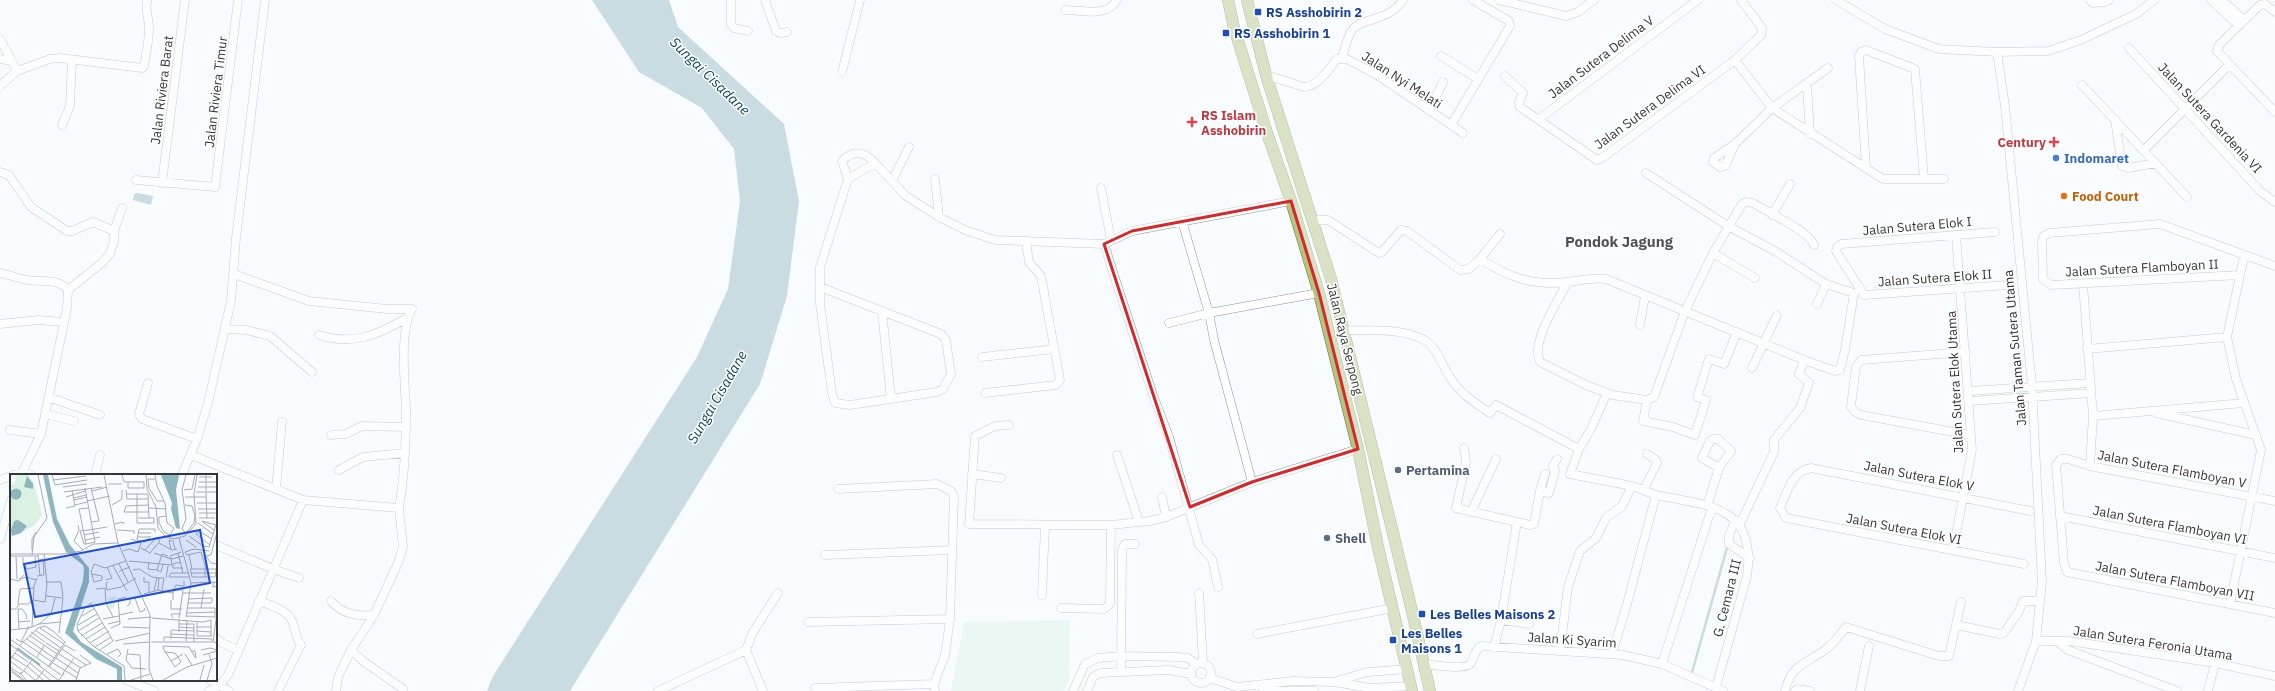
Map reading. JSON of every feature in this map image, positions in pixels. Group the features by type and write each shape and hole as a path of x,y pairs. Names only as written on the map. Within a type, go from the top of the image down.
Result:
{"main road":[{"name":"Jalan Raya Serpong","path":"1228,0 1234,28 1255,96 1291,201 1319,292 1358,449 1378,547 1412,688"},
{"name":"Jalan Raya Serpong","path":"1247,0 1266,75 1313,220 1344,330 1430,691"},
{"path":"1255,96 1272,93"}],"street":[{"path":"0,86 17,71 50,59 142,68 144,66 149,30 149,21 145,12 146,0"},
{"name":"Jalan Riviera Barat","path":"162,183 185,0"},
{"name":"Jalan Riviera Timur","path":"162,183 215,187 238,0"},
{"path":"182,474 197,439 220,356 234,274 236,238 265,0"},
{"path":"731,0 732,24 734,28 748,31"},
{"path":"765,0 776,31 780,33 787,32"},
{"path":"842,72 860,0"},
{"path":"1065,10 1097,13 1111,6 1117,0"},
{"path":"1342,58 1352,30 1356,25 1381,18 1401,4 1404,0"},
{"path":"1450,125 1510,24 1509,21 1473,0"},
{"path":"1499,0 1566,16 1578,12 1594,0"},
{"name":"Jalan Sutera Delima V","path":"1539,119 1689,3 1698,0"},
{"path":"1743,3 1752,0"},
{"path":"1836,0 1886,29 1939,49 1997,52 2048,51 2068,44 2136,14 2154,0"},
{"path":"2091,1 2105,2 2109,0"},
{"path":"2211,0 2241,22"},
{"path":"2222,0 2241,22"},
{"name":"Jalan Sutera Delima VI","path":"1505,76 1524,93 1519,102 1520,107 1597,160 1734,60 1762,31 1743,3"},
{"path":"2275,12 2263,3 2241,22 2218,48 2218,51 2229,65 2275,112"},
{"path":"0,40 17,71"},
{"name":"Jalan Sutera Gardenia VI","path":"2129,48 2260,191 2275,202"},
{"path":"1866,168 1859,56 1861,52 1866,50 1915,69 1924,179"},
{"name":"Jalan Taman Sutera Utama","path":"1997,52 2005,106 2032,386 2042,582 2036,642 2018,691"},
{"path":"1441,56 1478,79"},
{"name":"Jalan Nyi Melati","path":"1266,75 1304,87 1309,86 1321,78 1337,60 1342,58 1377,75 1463,133"},
{"path":"0,59 11,61"},
{"path":"62,125 70,102 72,60"},
{"path":"1734,60 1772,108 1810,134 1888,181 1944,179"},
{"path":"2144,150 2184,108 2229,65"},
{"path":"1735,144 1772,108 1828,68"},
{"path":"1429,111 1443,82"},
{"path":"1807,84 1810,134"},
{"path":"2082,85 2187,197"},
{"path":"2115,120 2122,166 2128,168 2156,164"},
{"path":"892,181 909,147"},
{"path":"820,287 941,334 946,340 952,374 940,391 850,406 836,402 831,386 820,304 820,287 820,266 848,179 842,161 846,157 862,153 875,163 906,196 939,217 980,236 995,240 1108,242 1132,231 1291,201"},
{"path":"848,179 875,163"},
{"path":"0,172 9,175 31,207 67,231 72,231 93,222 114,232"},
{"path":"1480,259 1501,272 1527,282 1541,284 1568,282 1586,278 1606,279 1804,360 1835,371 1840,370 1845,350 1854,293 1826,284 1775,251 1728,226 1646,173"},
{"path":"935,179 939,217"},
{"path":"136,180 162,183"},
{"path":"1772,214 1790,184"},
{"path":"1101,188 1108,242 1153,395 1170,436 1199,545 1212,559 1218,587"},
{"path":"1568,282 1547,318 1537,357 1540,362 1586,385 1607,393 1647,400 1654,396 1685,311 1713,253 1742,204 1746,202 1772,214 1801,232 1812,241 1814,246"},
{"path":"22,474 41,434 68,290 103,262 110,253 114,242 114,232 122,208"},
{"path":"1313,220 1328,220 1376,252 1382,252 1401,230 1404,230 1460,270 1469,270 1500,234"},
{"path":"1182,221 1209,313 1214,340 1252,482"},
{"name":"Jalan Sutera Flamboyan II","path":"2240,275 2051,285 2046,283 2043,279 2043,237 2049,233 2160,224 2244,256"},
{"name":"Jalan Sutera Elok I","path":"1864,295 1836,251 1837,247 1841,244 1995,232"},
{"name":"Jalan Sutera Elok Utama","path":"1953,550 1971,461 1970,402 1962,290 1956,235"},
{"path":"985,393 1056,385 1060,380 1060,373 1054,349 1041,276 1029,262 1026,241"},
{"path":"1713,253 1755,278"},
{"path":"2230,604 2261,450 2236,378 2227,337 2244,256 2275,266"},
{"path":"0,272 26,279 58,283 64,285 68,290"},
{"path":"234,274 309,301 387,309 412,309 407,318 404,364 405,474 399,508 403,547 398,563 374,615 351,650 338,677 336,691"},
{"path":"1817,304 1826,284"},
{"path":"2083,284 2093,416 2090,466"},
{"name":"Jalan Sutera Elok II","path":"1864,295 1962,290 2008,285"},
{"path":"1169,323 1209,313 1319,292"},
{"path":"1640,325 1645,296"},
{"path":"882,311 891,399"},
{"path":"1752,368 1777,315"},
{"path":"319,335 332,340 354,341 385,331 407,318"},
{"path":"0,324 38,320 63,322"},
{"path":"224,329 246,330 270,336 312,372"},
{"path":"1344,330 1399,332 1414,335 1427,341 1452,380 1463,394 1490,413 1496,405 1579,449"},
{"path":"1647,400 1643,421 1674,427 1695,434 1706,400 1697,397 1709,359 1724,364 1737,332"},
{"path":"2087,349 2227,337"},
{"path":"982,357 1054,349"},
{"path":"1966,352 1864,360 1859,362 1856,367 1851,406 1855,412 1970,435"},
{"path":"1750,558 1729,544 1729,536 1738,522 1774,452 1774,440 1801,404 1809,382 1798,374 1804,360"},
{"path":"148,383 139,414 142,420 197,439"},
{"path":"1969,391 2090,383"},
{"path":"1607,393 1591,429 1579,449 1570,474 1632,486 1644,489 1656,495 1709,507 1722,511 1738,522"},
{"path":"1970,402 2091,393"},
{"path":"48,397 100,414"},
{"path":"2093,416 2244,403"},
{"path":"2152,412 2256,435"},
{"path":"45,414 74,422"},
{"path":"276,489 282,422"},
{"path":"1009,425 995,426 975,436 969,524 1045,526 1111,525 1166,517 1252,482 1358,449"},
{"path":"331,435 348,433 362,426 405,426"},
{"path":"10,430 41,434"},
{"path":"1464,448 1466,462 1456,508 1530,525 1534,524 1540,491 1545,474"},
{"path":"340,470 362,457 405,453"},
{"path":"1644,489 1657,463 1656,460 1647,454"},
{"path":"95,474 100,455"},
{"path":"191,455 303,500 399,508"},
{"path":"1117,455 1139,522"},
{"name":"Jalan Sutera Flamboyan V","path":"2060,516 2056,465 2060,459 2064,458 2090,466 2275,501"},
{"path":"1471,512 1496,459"},
{"path":"1540,491 1550,493 1555,471 1553,466 1557,459"},
{"path":"1662,664 1709,507 1719,468"},
{"name":"Jalan Sutera Elok V","path":"1781,514 1780,508 1796,474 1803,469 1812,468 2030,511"},
{"path":"972,474 1002,478"},
{"path":"0,480 10,476"},
{"path":"815,688 935,687 945,656 950,618 954,496 952,491 937,484 838,489"},
{"path":"1560,651 1568,587 1580,551 1596,538 1606,518 1622,506 1632,486"},
{"path":"1612,654 1656,495"},
{"path":"1162,497 1166,517"},
{"path":"209,691 219,686 228,674 303,500"},
{"path":"0,539 10,504"},
{"name":"Jalan Sutera Elok VI","path":"1781,514 1786,518 2024,564"},
{"name":"Jalan Sutera Flamboyan VI","path":"2060,516 2275,558"},
{"name":"Jalan Sutera Flamboyan VII","path":"2060,516 2065,568 2070,573 2275,613"},
{"path":"1494,648 1501,620 1518,522"},
{"name":"G. Cemara III","path":"1719,689 1747,576 1750,558 1738,522"},
{"path":"1061,608 1104,609 1110,604 1111,525"},
{"path":"1042,595 1045,526"},
{"path":"1121,670 1122,549 1125,544 1135,544"},
{"path":"217,545 273,569 299,578"},
{"path":"825,555 952,550"},
{"path":"1199,592 1200,664"},
{"path":"762,691 746,650 753,632 778,593"},
{"path":"259,601 284,612 292,620 296,638 301,645 278,691"},
{"path":"331,601 347,613 357,616 374,615"},
{"path":"1956,625 2000,634 2004,633 2019,611 2023,601 2039,601"},
{"path":"1785,691 1788,680 1803,661 1826,650 1846,627 1944,657 1950,654 1962,602"},
{"path":"1257,634 1393,608"},
{"path":"808,622 950,618"},
{"path":"1501,620 1529,624"},
{"path":"217,639 222,643 238,650"},
{"name":"Jalan Sutera Feronia Utama","path":"2058,642 2069,641 2215,663 2275,676"},
{"path":"2036,642 2058,642"},
{"name":"Jalan Sutera Feronia Utama","path":"2058,642 2068,650 2177,691"},
{"path":"1860,691 1869,646"},
{"name":"Jalan Ki Syarim","path":"1424,664 1465,667 1472,662 1479,647 1612,654 1662,664 1719,689"},
{"path":"351,650 363,661 403,689"},
{"path":"658,691 746,650"},
{"path":"1073,691 1085,664 1098,658 1120,656 1188,658 1210,668 1210,678 1208,682 1199,684 1195,682 1191,674 1192,668 1200,664"},
{"path":"2208,691 2215,663"},
{"path":"1334,682 1367,672 1408,669"},
{"path":"1087,691 1093,677 1100,673 1121,670 1168,670 1191,674"},
{"path":"1210,678 1237,687 1269,682 1334,682 1370,688 1412,688"},
{"path":"129,681 154,691"},
{"path":"212,681 229,691"},
{"path":"1795,691 1798,689 1810,691"},
{"path":"1263,691 1314,691"}],"highlighted area":[{"path":"1291,201 1319,293 1358,449 1252,482 1190,507 1104,244 1132,231"}],"green space":[{"path":"1070,620 1069,682 1063,691 951,691 964,622"}],"water":[{"name":"Sungai Cisadane","path":"592,0 669,0 678,27 784,124 799,201 787,296 760,384 570,691 487,691 493,676 697,357 728,289 740,201 734,149 702,108 639,72"},
{"path":"137,193 153,196 151,205 133,200 134,194"}],"waterway":[{"path":"1691,676 1728,544"}],"place":[{"name":"RS Asshobirin 2","path":"1258,12"},
{"name":"RS Asshobirin 1","path":"1226,33"},
{"name":"RS Islam Asshobirin","path":"1192,122"},
{"name":"Century","path":"2054,142"},
{"name":"Indomaret","path":"2056,158"},
{"name":"Food Court","path":"2064,196"},
{"name":"Pertamina","path":"1398,470"},
{"name":"Shell","path":"1327,538"},
{"name":"Les Belles Maisons 2","path":"1422,614"},
{"name":"Les Belles Maisons 1","path":"1393,640"}],"district":[{"name":"Pondok Jagung","path":"1619,241"}]}
